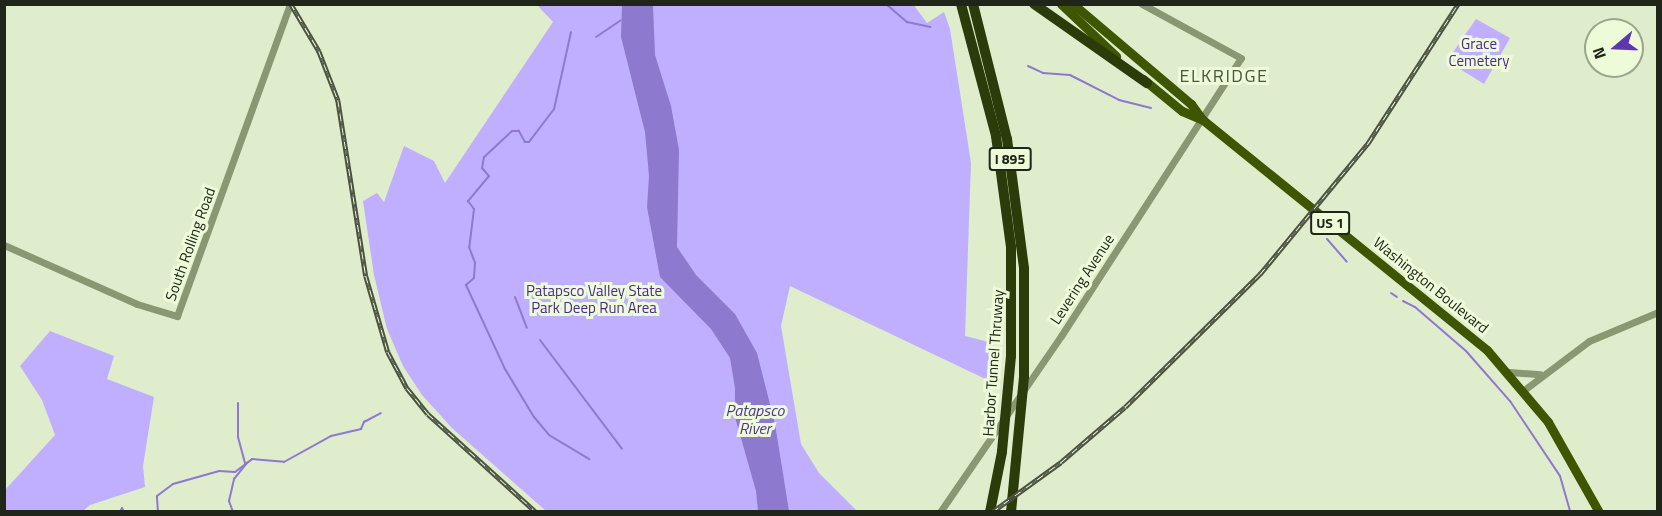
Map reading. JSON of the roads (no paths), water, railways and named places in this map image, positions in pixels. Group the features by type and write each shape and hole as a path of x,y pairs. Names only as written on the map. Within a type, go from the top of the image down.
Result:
{"highway":[{"name":"Harbor Tunnel Thruway","path":"961,4 1002,170 1019,317 1021,422 1011,512"},
{"name":"Harbor Tunnel Thruway","path":"973,4 998,98 1014,178 1024,269 1002,452 990,512"},
{"path":"1034,4 1148,83"}],"main road":[{"name":"Washington Boulevard","path":"1061,4 1182,111 1203,120"},
{"name":"Washington Boulevard","path":"1073,4 1191,104 1203,120 1459,325 1509,372 1558,437 1599,512"}],"street":[{"name":"South Rolling Road","path":"4,244 137,304 177,316 290,4"},
{"name":"Levering Avenue","path":"940,512 1203,120 1241,58 1142,4"},
{"path":"1524,390 1589,341 1658,312"},
{"path":"1509,372 1543,374"}],"water":[{"name":"Patapsco River","path":"622,5 653,5 655,55 671,106 679,150 677,247 696,275 735,314 757,353 775,424 789,511 758,511 756,491 735,417 735,388 730,358 711,329 660,277 647,207 649,176 645,132 621,37"}],"waterway":[{"path":"886,4 907,22 930,27"},
{"path":"596,37 621,20"},
{"path":"571,32 554,109 529,142 525,142 519,131 512,131 484,157 482,168 489,176 468,201 474,209 469,247 475,263 474,278 466,285 505,369 534,417 549,435 589,459"},
{"path":"1028,66 1043,73 1070,75 1119,100 1151,108"},
{"path":"1327,239 1347,262"},
{"path":"1391,293 1397,297"},
{"path":"515,297 527,328"},
{"path":"1403,301 1415,307 1466,351 1510,401 1560,476 1570,512"},
{"path":"540,340 622,449"},
{"path":"238,403 238,437 245,464"},
{"path":"158,512 157,496 173,484 219,471 235,472 252,459 284,462 331,436 361,429 364,422 381,413"},
{"path":"233,512 229,501 234,479 247,463"},
{"path":"120,512 122,508 124,512"}],"railway":[{"path":"291,4 319,51 338,100 366,276 388,352 407,388 428,414 536,512"},
{"path":"992,512 1061,462 1125,407 1260,274 1368,143 1458,4"}],"district":[{"name":"ELKRIDGE","path":"1224,76"}],"park label":[{"name":"Grace Cemetery","path":"1479,52"},
{"name":"Patapsco Valley State Park Deep Run Area","path":"594,298"}]}
